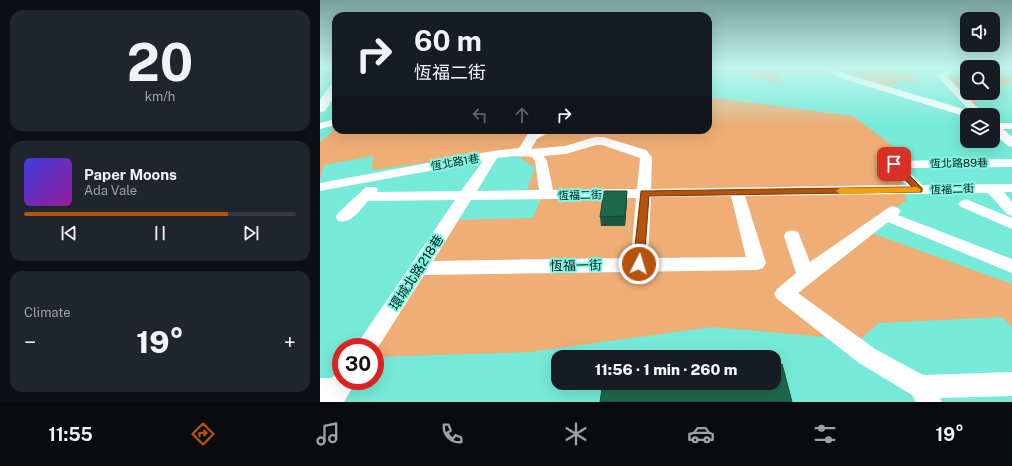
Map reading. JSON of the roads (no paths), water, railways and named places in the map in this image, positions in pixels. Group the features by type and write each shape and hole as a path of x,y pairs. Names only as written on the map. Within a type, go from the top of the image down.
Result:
{"main road":[{"path":"320,108 332,92"}],"street":[{"path":"880,87 960,110"},
{"path":"952,87 973,108"},
{"path":"320,126 332,123"},
{"path":"1000,127 1012,126"},
{"path":"1000,133 1012,143"},
{"path":"529,134 529,153 541,162 547,195"},
{"name":"恆北路1巷","path":"320,187 493,155 566,150 594,141 603,141 642,153 646,157 644,193"},
{"name":"環城北路218巷","path":"372,338 493,155"},
{"name":"恆北路89巷","path":"919,190 894,164 1012,163"},
{"path":"344,217 387,174"},
{"path":"992,188 1012,211"},
{"name":"恆福二街","path":"365,197 1012,188"},
{"name":"恆福一街","path":"419,268 757,263 737,192"},
{"path":"639,264 644,193"},
{"path":"966,204 1012,224"},
{"path":"1012,266 890,213 806,275 784,294 867,356 925,395 1012,384"},
{"path":"792,236 806,275"}]}
